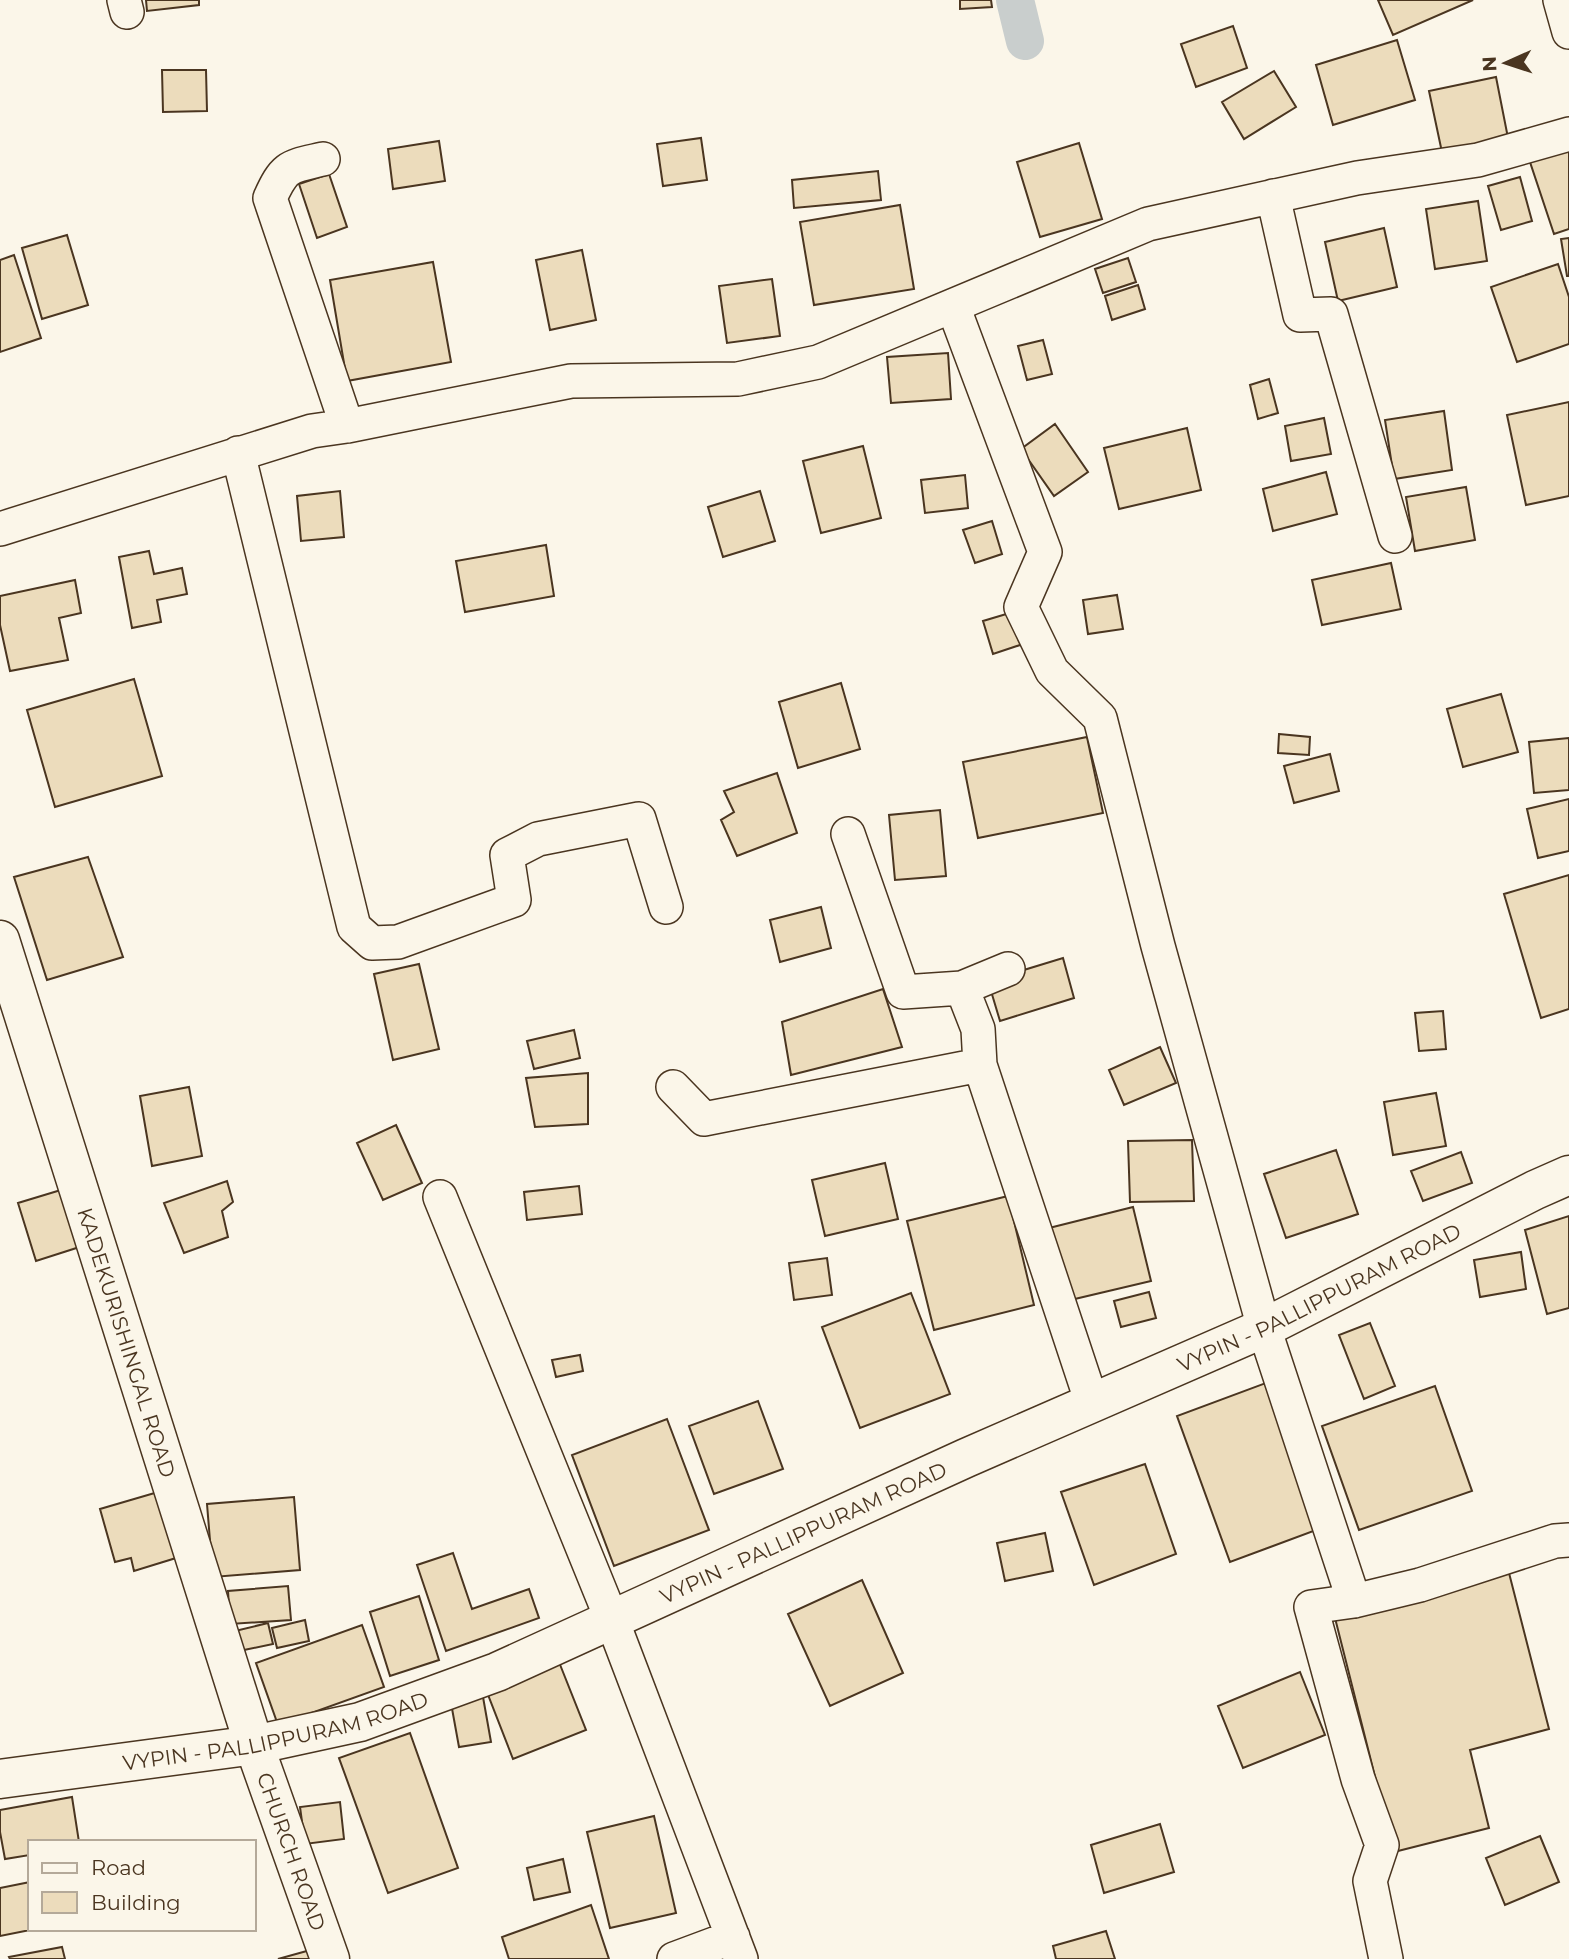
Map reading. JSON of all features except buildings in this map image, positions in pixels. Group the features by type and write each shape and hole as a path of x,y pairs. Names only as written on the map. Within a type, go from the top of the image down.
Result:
{"main road":[{"name":"KADEKURISHINGAL ROAD","path":"0,940 254,1745"},
{"name":"VYPIN - PALLIPPURAM ROAD","path":"0,1779 254,1745 360,1722 497,1672 1264,1328 1569,1175"},
{"name":"CHURCH ROAD","path":"254,1745 330,1959"}],"street":[{"path":"1560,0 1569,32"},
{"path":"0,529 312,431 571,381 738,379 818,362 1148,224 1357,178 1478,160 1569,134"},
{"path":"323,159 295,166 281,174 270,198 347,426"},
{"path":"1273,196 1300,315 1331,314 1395,536"},
{"path":"953,306 1045,552 1021,607 1052,671 1100,718 1158,946 1264,1328 1354,1601"},
{"path":"238,453 354,927 372,943 398,942 514,900 507,855 538,839 639,819 666,906"},
{"path":"848,834 902,992 962,988 1008,969"},
{"path":"962,988 978,1029 980,1065 1092,1403"},
{"path":"673,1087 704,1119 980,1065"},
{"path":"440,1197 612,1620 737,1948 674,1959"},
{"path":"1386,1959 1370,1881 1382,1846 1357,1779 1311,1607 1354,1601 1420,1585 1555,1541 1569,1540"}],"waterway":[{"path":"1015,0 1025,41"}]}
